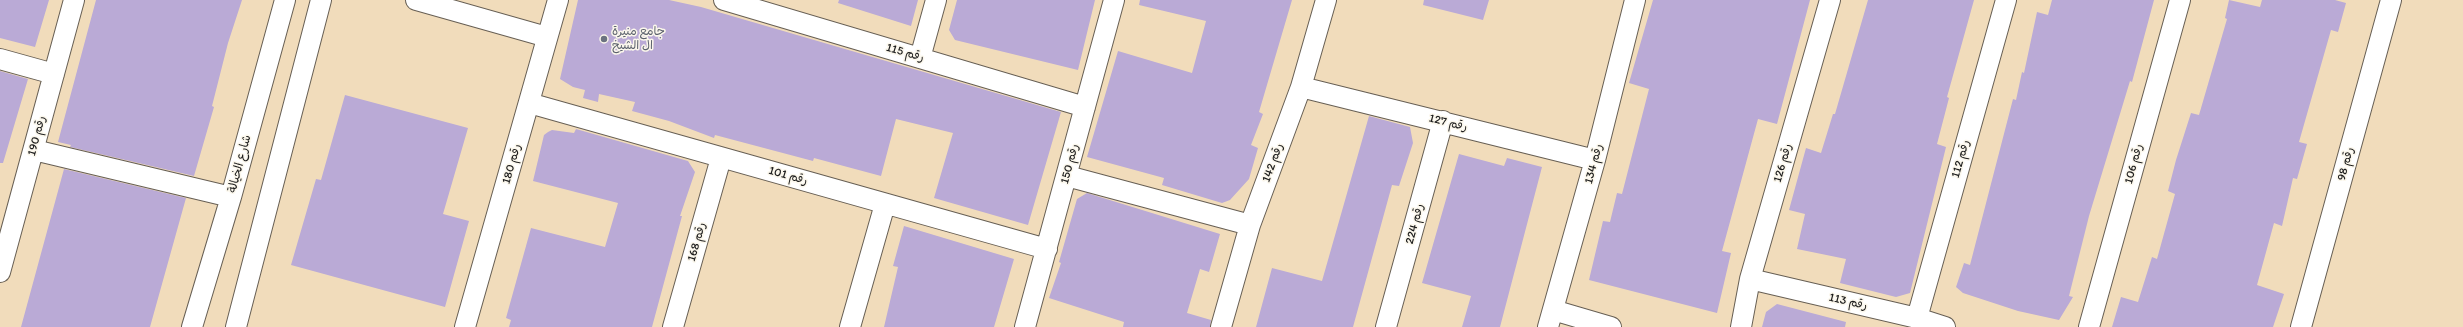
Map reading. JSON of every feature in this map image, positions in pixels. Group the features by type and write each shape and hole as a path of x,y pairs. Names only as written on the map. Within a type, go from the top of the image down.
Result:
{"street":[{"name":"رقم 190","path":"0,272 74,0"},
{"name":"شارع الخيالة","path":"192,327 231,196 285,0"},
{"path":"236,327 321,0"},
{"path":"416,0 548,37"},
{"name":"رقم 180","path":"465,327 558,0"},
{"name":"رقم 115","path":"724,0 764,6 920,58 1085,107"},
{"path":"920,58 936,0"},
{"name":"رقم 150","path":"1025,327 1114,0"},
{"name":"رقم 142","path":"1221,327 1250,225 1302,87 1326,0"},
{"name":"رقم 134","path":"1551,319 1595,160 1635,0"},
{"name":"رقم 126","path":"1741,327 1750,279 1830,0"},
{"name":"رقم 112","path":"1917,318 2006,0"},
{"name":"رقم 106","path":"2089,327 2180,0"},
{"name":"رقم 98","path":"2301,327 2391,0"},
{"path":"0,59 54,74"},
{"name":"رقم 127","path":"1302,87 1595,160"},
{"name":"رقم 101","path":"529,103 1047,249"},
{"name":"رقم 224","path":"1386,327 1443,121"},
{"path":"34,150 231,196"},
{"name":"رقم 168","path":"673,327 721,158"},
{"path":"1067,176 1250,225"},
{"path":"850,327 885,204"},
{"name":"رقم 113","path":"1750,279 1917,318 1945,327"},
{"path":"1551,319 1611,327"}],"building":[{"path":"0,0 49,0 35,47 0,38"},
{"path":"96,0 242,0 228,43 212,106 214,107 194,176 70,147 71,145 58,142"},
{"path":"578,0 669,0 701,7 1061,112 1028,225 934,198 953,133 896,119 881,176 814,158 813,161 715,135 714,138 669,121 632,111 635,102 599,94 598,102 583,98 585,90 573,87 560,79"},
{"path":"839,0 918,0 911,26 838,3"},
{"path":"957,0 1095,0 1078,70 955,40 949,30"},
{"path":"1140,0 1292,0 1259,112 1263,114 1251,145 1258,148 1249,179 1230,200 1222,203 1162,185 1164,178 1087,157 1118,51 1192,73 1206,21 1139,5"},
{"path":"1424,0 1489,0 1483,20 1423,5"},
{"path":"1653,0 1810,0 1777,124 1758,119 1722,251 1731,253 1717,313 1589,280 1603,221 1610,222 1617,193 1622,194 1649,89 1629,83"},
{"path":"1868,0 1974,0 1947,97 1949,98 1937,144 1946,147 1910,293 1896,297 1840,283 1846,259 1797,249 1805,214 1789,210 1806,148 1821,153 1833,114 1835,114"},
{"path":"2052,0 2154,0 2132,82 2130,81 2089,216 2069,296 2073,297 2059,320 2018,311 1963,293 1956,287 1964,263 1970,265 2013,99 2016,100 2022,72 2024,73 2037,12 2048,15"},
{"path":"2229,0 2260,7 2262,0 2335,0 2346,3 2338,32 2331,30 2299,142 2307,144 2297,179 2293,178 2282,226 2274,223 2257,285 2284,294 2273,327 2112,327 2121,297 2138,302 2152,257 2157,259 2175,194 2168,191 2176,160 2191,113 2199,115 2227,19 2225,18"},
{"path":"0,71 28,79 3,163 0,163"},
{"path":"345,95 468,128 443,214 469,221 445,307 291,265 316,179 321,180"},
{"path":"1369,116 1410,127 1413,143 1399,186 1392,185 1353,327 1256,327 1272,268 1322,281"},
{"path":"576,129 688,161 695,172 680,216 682,216 652,327 509,327 511,320 506,318 531,228 605,247 618,203 533,181 544,135 552,130 574,133"},
{"path":"1459,154 1504,166 1507,158 1542,167 1500,327 1462,327 1471,296 1422,283"},
{"path":"64,169 186,198 150,327 21,327"},
{"path":"1087,193 1220,234 1209,272 1200,269 1187,313 1211,320 1210,327 1123,327 1124,322 1049,298 1061,263 1059,262 1077,199"},
{"path":"904,226 1014,259 994,327 884,327 898,267 893,266"},
{"path":"1777,304 1846,322 1845,327 1762,327 1766,312"}],"place":[{"name":"جامع منيرة ال الشيخ","path":"604,39"}]}
